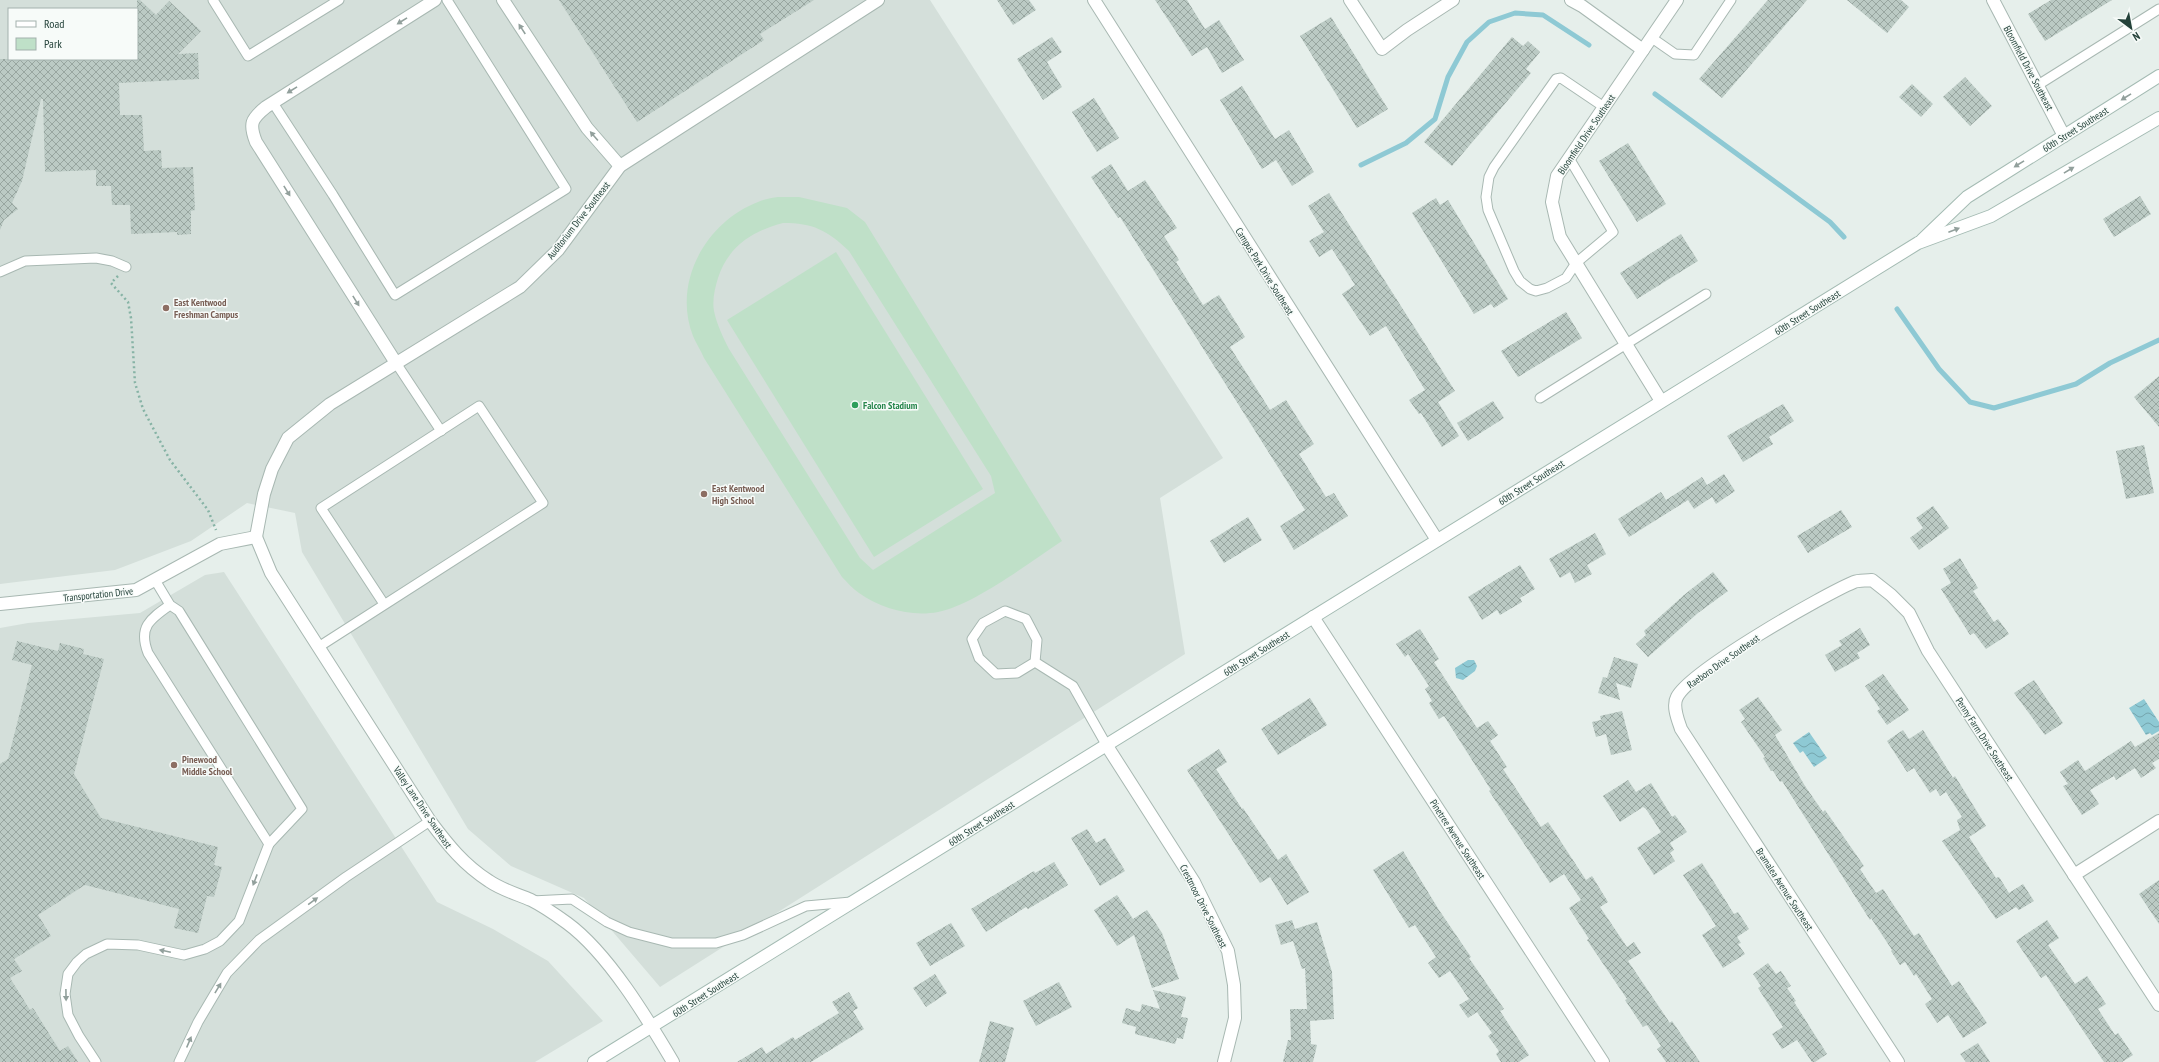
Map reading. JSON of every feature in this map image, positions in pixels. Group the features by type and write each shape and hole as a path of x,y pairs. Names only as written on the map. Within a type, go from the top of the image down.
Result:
{"street":[{"path":"396,363 256,142 251,129 253,120 258,114 273,103 435,0"},
{"path":"503,0 588,128 620,166"},
{"name":"Auditorium Drive Southeast","path":"256,537 264,494 270,475 288,438 330,404 520,287 558,250 620,166 878,0"},
{"name":"Campus Park Drive Southeast","path":"1094,0 1437,540"},
{"path":"1350,0 1382,49 1407,30 1453,0"},
{"path":"1571,0 1582,6 1643,50"},
{"name":"Bloomfield Drive Southeast","path":"1661,401 1560,237 1552,202 1557,176 1677,0"},
{"name":"Bloomfield Drive Southeast","path":"1993,0 2064,136"},
{"name":"60th Street Southeast","path":"1918,243 1967,197 2159,76"},
{"name":"60th Street Southeast","path":"594,1062 1918,243 1991,216 2159,118"},
{"name":"Transportation Drive","path":"0,604 136,590 220,544 256,537"},
{"name":"Valley Lane Drive Southeast","path":"256,537 272,573 320,646 430,821 455,854 489,881 531,901 567,923 588,940 607,962 652,1026 673,1062"},
{"name":"Penny Farm Drive Southeast","path":"1765,631 1822,598 1856,581 1872,580 1892,595 1909,613 1928,651 2159,1005"},
{"name":"Pinetree Avenue Southeast","path":"1313,617 1603,1062"},
{"name":"Raeboro Drive Southeast","path":"1676,713 1676,698 1687,684 1765,631"},
{"name":"Bramalea Avenue Southeast","path":"1676,713 1681,729 1898,1062"},
{"name":"Crestmoor Drive Southeast","path":"1107,746 1194,882 1228,951 1234,985 1235,1018 1224,1062"},
{"path":"2074,875 2159,821"}],"lane":[{"path":"213,0 248,56 339,0"},
{"path":"273,103 333,195 395,296 566,189 447,0"},
{"path":"1652,38 1675,54 1694,55 1731,0"},
{"path":"2038,85 2159,9"},
{"path":"1570,158 1613,232 1576,263 1566,278 1547,288 1536,291 1530,289 1520,281 1514,271 1488,210 1486,196 1489,177 1494,167 1556,79 1561,78 1604,107"},
{"path":"0,272 25,261 96,258 112,261 126,267"},
{"path":"1540,398 1706,294"},
{"path":"396,363 441,431"},
{"path":"320,646 543,503 479,406 321,508 384,604"},
{"path":"96,1062 79,1036 68,1015 65,994 68,974 76,962 86,954 107,944 138,945 184,955 205,949 220,941 239,921 269,844 302,809 179,611 170,605 155,580"},
{"path":"170,605 150,620 143,640 148,653 269,844"},
{"path":"1005,611 1026,619 1037,640 1036,662 1017,673 996,674 979,658 972,639 983,623 1005,611"},
{"path":"1036,662 1073,686 1107,746"},
{"path":"179,1062 198,1022 227,973 259,940 346,877 430,821"},
{"path":"531,901 572,899 607,922 630,932 672,943 697,944 716,943 743,935 806,906 854,902"}],"path":[{"path":"118,275 111,283 128,302 131,318 135,383 143,409 170,460 214,520 220,544"}],"shaded area":[{"name":"East Kentwood High School","path":"0,0 930,0 1223,458 1160,498 1185,654 660,987 584,898 511,866 468,829 302,552 295,513 247,503 191,541 115,570 0,584"},
{"name":"Pinewood Middle School","path":"224,572 437,902 493,929 548,961 603,1021 535,1062 0,1062 0,628 28,623 140,613 205,575"}],"green space":[{"path":"778,197 799,197 847,208 865,222 1062,541 1002,582 968,601 938,612 907,612 887,607 868,599 852,587 842,577 704,358 693,336 688,316 687,295 691,275 698,256 709,239 723,224 739,211 760,201","holes":["783,223 794,223 819,229 834,238 849,251 991,476 995,493 873,570 860,558 729,349 718,326 713,307 715,290 722,267 735,249 751,236 772,226"]},
{"name":"Falcon Stadium","path":"836,252 983,489 874,557 727,320"}],"water":[{"path":"1468,660 1474,660 1477,666 1475,671 1463,680 1456,678 1455,668"},
{"path":"2144,699 2159,722 2159,731 2152,735 2150,733 2146,735 2129,708"},
{"path":"1809,732 1827,758 1814,767 1803,751 1800,753 1793,743"}],"building":[{"path":"137,0 140,0 156,15 169,1 201,31 178,54 198,53 199,79 119,83 120,115 142,115 144,151 161,150 162,168 193,167 195,210 191,211 191,234 177,235 177,232 131,234 130,205 112,205 111,186 96,186 96,170 45,172 43,99 41,99 22,181 12,203 18,209 4,220 0,230 0,59 138,60"},
{"path":"559,0 814,0 760,34 764,40 637,122"},
{"path":"997,0 1029,0 1036,10 1013,25"},
{"path":"1155,0 1187,0 1205,29 1219,20 1244,60 1222,73 1207,47 1192,56"},
{"path":"1768,0 1807,0 1722,98 1699,79"},
{"path":"1847,0 1901,0 1909,7 1887,33"},
{"path":"2051,0 2112,0 2045,41 2028,14"},
{"path":"1331,17 1388,109 1357,128 1300,36"},
{"path":"1052,37 1062,52 1047,62 1062,87 1043,100 1017,59"},
{"path":"1512,37 1523,46 1528,41 1540,52 1526,69 1531,73 1452,166 1424,142"},
{"path":"1965,77 1992,106 1970,126 1943,97"},
{"path":"1912,84 1933,104 1921,117 1899,97"},
{"path":"1242,86 1275,139 1289,130 1314,172 1292,186 1276,160 1262,169 1220,100"},
{"path":"1094,98 1119,138 1097,152 1072,112"},
{"path":"1628,143 1666,204 1637,222 1599,161"},
{"path":"1111,164 1128,191 1145,180 1177,228 1164,236 1179,260 1176,262 1203,305 1219,295 1245,337 1230,347 1270,410 1286,400 1314,444 1299,454 1326,497 1334,493 1348,516 1294,550 1280,526 1305,510 1120,217 1118,218 1091,177"},
{"path":"1329,193 1455,391 1438,402 1459,436 1442,447 1421,413 1419,414 1409,400 1425,390 1386,326 1370,336 1342,294 1355,285 1332,249 1319,257 1309,241 1324,232 1308,206"},
{"path":"2140,196 2151,214 2114,237 2103,219"},
{"path":"1436,198 1440,205 1448,200 1508,299 1494,308 1491,304 1474,314 1412,213"},
{"path":"1681,234 1698,261 1637,299 1620,273"},
{"path":"1566,312 1582,338 1518,377 1501,351"},
{"path":"2159,376 2159,427 2134,397"},
{"path":"1493,401 1504,418 1468,441 1457,423"},
{"path":"1783,404 1794,421 1769,437 1773,444 1743,462 1727,436"},
{"path":"2144,445 2154,493 2126,499 2116,451"},
{"path":"1724,474 1735,491 1716,504 1712,497 1694,509 1688,500 1629,537 1618,519 1661,492 1666,500 1702,477 1707,485"},
{"path":"1933,506 1949,528 1919,550 1910,538 1923,528 1916,518"},
{"path":"1841,510 1852,527 1808,553 1797,536"},
{"path":"1248,517 1262,540 1224,563 1210,541"},
{"path":"1595,533 1606,554 1587,565 1592,574 1575,583 1570,572 1560,578 1549,559"},
{"path":"1960,558 1978,588 1973,591 1994,622 1998,619 2009,634 1986,649 1974,633 1970,635 1941,589 1951,583 1943,569"},
{"path":"1520,565 1535,589 1520,598 1522,602 1500,615 1497,610 1482,620 1468,597"},
{"path":"1713,572 1728,591 1698,613 1648,657 1636,644 1646,635 1644,631 1684,595"},
{"path":"1860,628 1870,645 1857,653 1860,658 1835,672 1825,655 1842,645 1839,641"},
{"path":"1420,629 1439,659 1434,662 1477,728 1488,721 1498,735 1490,741 1507,767 1503,769 1541,827 1548,822 1586,880 1592,876 1608,902 1600,907 1627,947 1634,942 1641,953 1628,961 1670,1023 1672,1021 1700,1062 1666,1062 1657,1049 1661,1046 1647,1025 1643,1027 1625,1000 1627,999 1587,940 1589,939 1569,908 1581,900 1564,874 1550,883 1489,791 1491,790 1444,716 1439,719 1429,703 1432,701 1425,689 1429,686 1408,654 1405,657 1396,644"},
{"path":"17,641 58,651 60,643 84,649 83,654 104,659 74,774 101,818 218,847 214,865 222,867 214,897 207,896 198,933 174,928 179,909 85,885 38,915 51,936 14,959 22,971 10,978 30,1010 33,1008 60,1051 68,1046 78,1062 0,1062 0,764 8,759 32,665 12,660"},
{"path":"1614,657 1638,664 1631,688 1616,683 1620,700 1598,693 1603,677 1607,678"},
{"path":"1883,674 1909,710 1887,725 1877,711 1880,709 1865,686"},
{"path":"2034,680 2063,723 2045,735 2014,693"},
{"path":"1758,697 1782,730 1775,735 1805,786 1823,812 1825,810 1864,866 1860,869 1876,893 1883,889 1914,936 1919,933 1952,986 1959,981 1987,1023 1963,1038 1948,1015 1937,1023 1925,1004 1932,999 1916,974 1914,976 1905,962 1900,965 1891,951 1892,950 1871,918 1870,920 1782,781 1780,782 1773,771 1771,771 1763,758 1765,757 1741,722 1745,719 1739,710"},
{"path":"1310,698 1327,725 1278,755 1261,729"},
{"path":"1622,711 1632,750 1611,755 1606,734 1596,737 1592,722 1601,720 1600,716"},
{"path":"1903,730 1909,739 1923,730 1953,778 1955,776 1986,826 1969,837 1996,878 1999,877 2009,893 2023,884 2034,901 2019,910 2016,907 1996,919 1942,841 1960,830 1957,820 1962,817 1946,792 1940,796 1936,789 1930,793 1914,768 1907,772 1887,741"},
{"path":"2159,733 2159,759 2152,763 2156,768 2141,778 2135,768 2116,780 2114,776 2090,790 2099,804 2082,815 2063,786 2068,784 2060,772 2078,760 2085,771 2131,741 2135,747"},
{"path":"1219,749 1227,762 1216,769 1278,860 1286,854 1309,892 1287,905 1270,877 1260,883 1187,770"},
{"path":"1628,780 1636,792 1651,783 1672,817 1675,815 1687,832 1670,843 1674,850 1670,853 1675,861 1654,875 1637,848 1661,832 1646,809 1643,807 1620,822 1603,796"},
{"path":"1087,829 1096,843 1105,838 1125,871 1100,886 1071,838"},
{"path":"1403,851 1439,910 1471,957 1469,958 1504,1009 1500,1011 1529,1055 1519,1062 1501,1062 1496,1054 1499,1051 1488,1036 1492,1033 1477,1012 1468,1018 1459,1005 1469,999 1450,971 1439,978 1428,963 1436,957 1415,925 1409,928 1373,870"},
{"path":"1054,862 1068,885 1028,909 1026,907 986,932 971,909 1034,871 1035,873"},
{"path":"1702,863 1734,914 1738,912 1749,929 1737,937 1741,943 1738,944 1745,954 1723,968 1702,935 1716,926 1683,875"},
{"path":"2159,880 2159,924 2139,894"},
{"path":"1117,895 1133,919 1147,910 1162,933 1179,979 1152,988 1134,935 1117,946 1094,910"},
{"path":"1292,920 1295,929 1317,922 1332,972 1334,1019 1310,1021 1311,1044 1317,1045 1313,1062 1283,1062 1288,1040 1291,1040 1290,1009 1307,1009 1305,968 1302,969 1293,941 1281,945 1275,925"},
{"path":"2047,920 2059,938 2048,945 2075,984 2087,976 2106,1004 2098,1009 2115,1035 2118,1033 2133,1055 2122,1062 2104,1062 2046,975 2041,978 2016,941"},
{"path":"951,923 965,946 930,966 916,943"},
{"path":"1768,963 1776,974 1781,971 1791,986 1787,988 1796,1001 1794,1002 1827,1054 1815,1062 1812,1062 1797,1040 1782,1049 1772,1034 1783,1027 1758,988 1761,986 1753,974"},
{"path":"935,974 947,993 926,1007 913,988"},
{"path":"1059,982 1072,1007 1036,1026 1023,1001"},
{"path":"1153,990 1186,997 1181,1017 1188,1018 1183,1039 1177,1038 1175,1044 1135,1034 1136,1027 1122,1023 1126,1008 1140,1012 1142,1004 1160,1009"},
{"path":"849,992 858,1008 853,1011 864,1029 811,1062 737,1062 762,1047 766,1054 793,1037 795,1040 839,1013 832,1002"},
{"path":"990,1021 1014,1028 1005,1062 979,1062"},
{"path":"1978,1043 1990,1062 1966,1062 1960,1054"}],"waterway":[{"path":"1361,165 1406,143 1435,119 1448,77 1467,42 1489,22 1515,13 1543,15 1589,45"},
{"path":"1655,94 1830,222 1844,237"},
{"path":"1897,309 1939,369 1970,402 1994,408 2076,384 2110,363 2159,340"}],"place":[{"name":"East Kentwood Freshman Campus","path":"166,308"},
{"name":"Falcon Stadium","path":"855,405"},
{"name":"East Kentwood High School","path":"704,494"},
{"name":"Pinewood Middle School","path":"174,765"}]}
